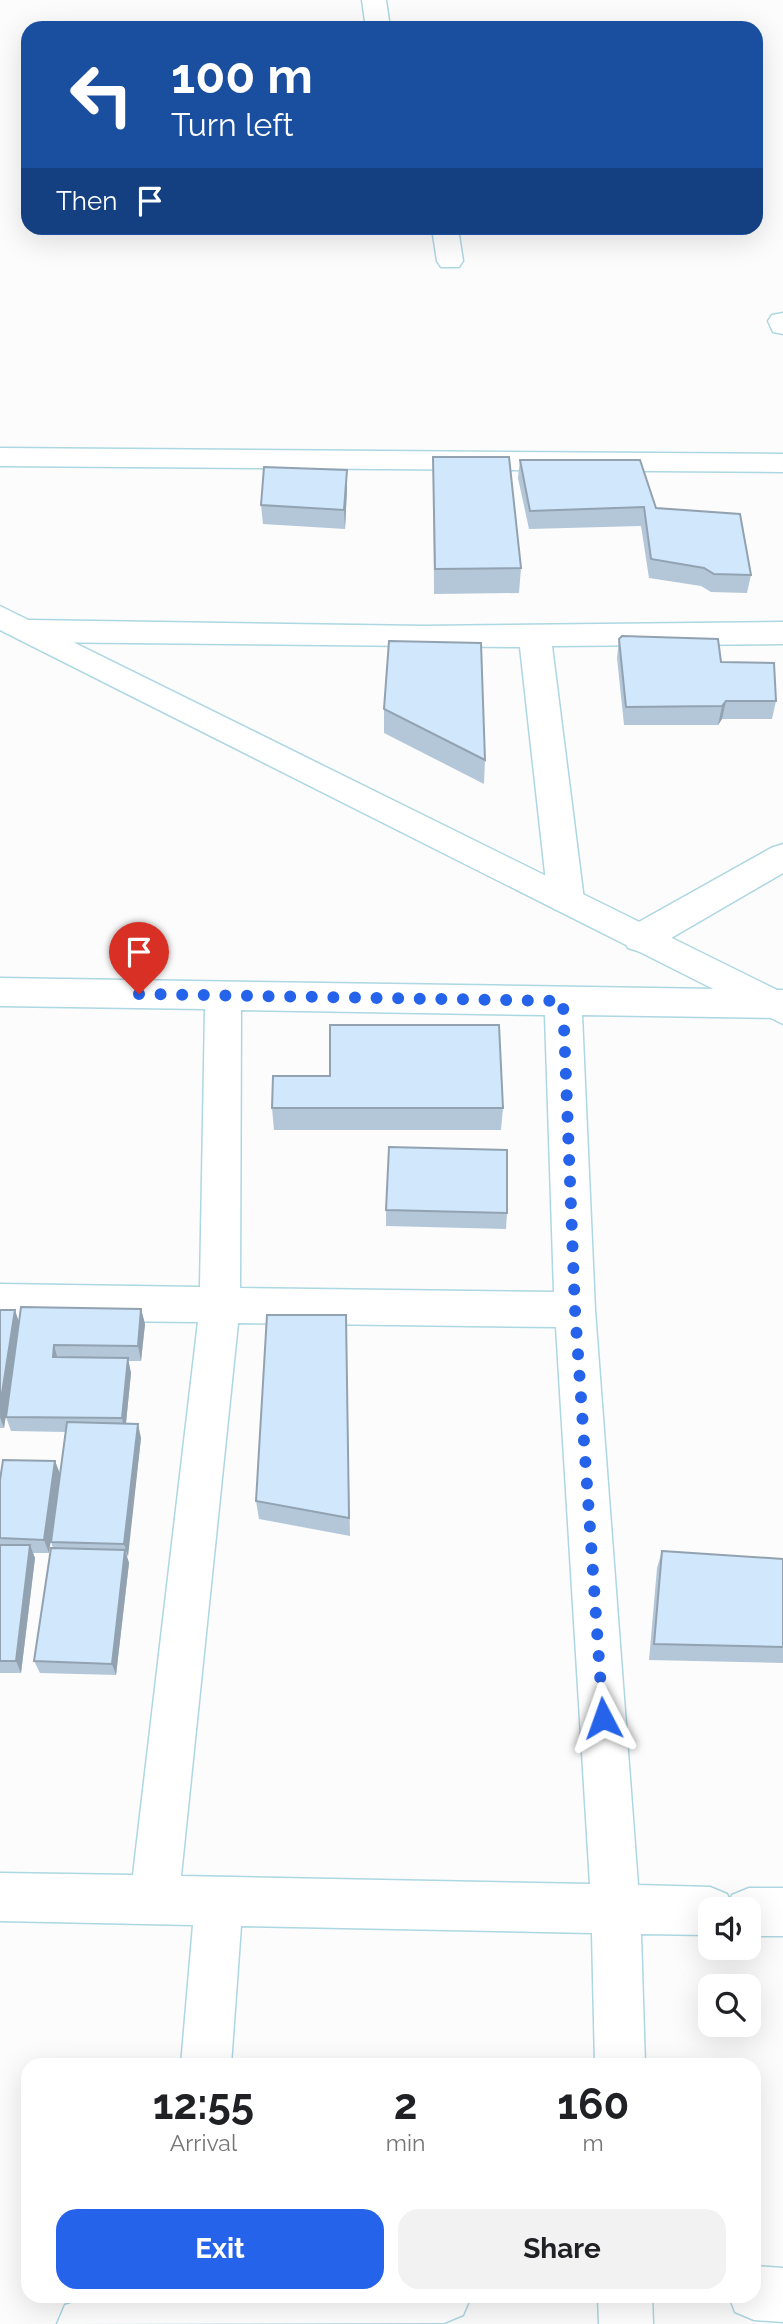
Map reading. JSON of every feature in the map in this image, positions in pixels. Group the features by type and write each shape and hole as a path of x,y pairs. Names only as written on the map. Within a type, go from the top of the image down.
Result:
{"street":[{"path":"374,0 377,21"},
{"path":"445,235 450,261"},
{"path":"0,457 783,463"},
{"path":"14,624 535,636 783,633"},
{"path":"14,624 780,1006"},
{"path":"535,636 566,900"},
{"path":"641,938 783,857"},
{"path":"0,992 780,1006"},
{"path":"154,1900 220,1306 223,996"},
{"path":"563,1001 575,1310 616,1909 620,2058"},
{"path":"0,1302 575,1310"},
{"path":"0,1897 698,1911"},
{"path":"207,2058 219,1900"},
{"path":"761,1912 783,1912"},
{"path":"761,2293 783,2295"},
{"path":"84,2324 186,2311 324,2303"},
{"path":"625,2303 626,2324"}],"building":[{"path":"433,457 509,457 521,568 435,569"},
{"path":"520,460 640,460 656,508 740,514 751,575 714,574 704,568 651,559 644,507 530,511"},
{"path":"264,467 347,470 344,510 261,505"},
{"path":"622,636 718,639 721,662 774,663 776,701 726,701 722,706 626,707 619,639"},
{"path":"389,641 481,643 485,760 384,709"},
{"path":"330,1025 499,1025 503,1108 272,1108 273,1076 330,1076"},
{"path":"389,1147 507,1150 507,1213 386,1210"},
{"path":"21,1307 141,1309 138,1346 54,1345 53,1357 128,1358 122,1418 6,1417"},
{"path":"0,1310 15,1310 0,1406"},
{"path":"267,1315 346,1315 349,1518 256,1501"},
{"path":"67,1422 138,1424 124,1544 51,1542"},
{"path":"3,1460 55,1461 44,1540 0,1538 0,1480"},
{"path":"0,1545 30,1545 16,1661 0,1661"},
{"path":"51,1548 125,1550 112,1664 34,1661"},
{"path":"662,1551 783,1559 783,1647 654,1644"}],"route":[{"path":"139,994 563,1001 575,1310 603,1718"}]}
